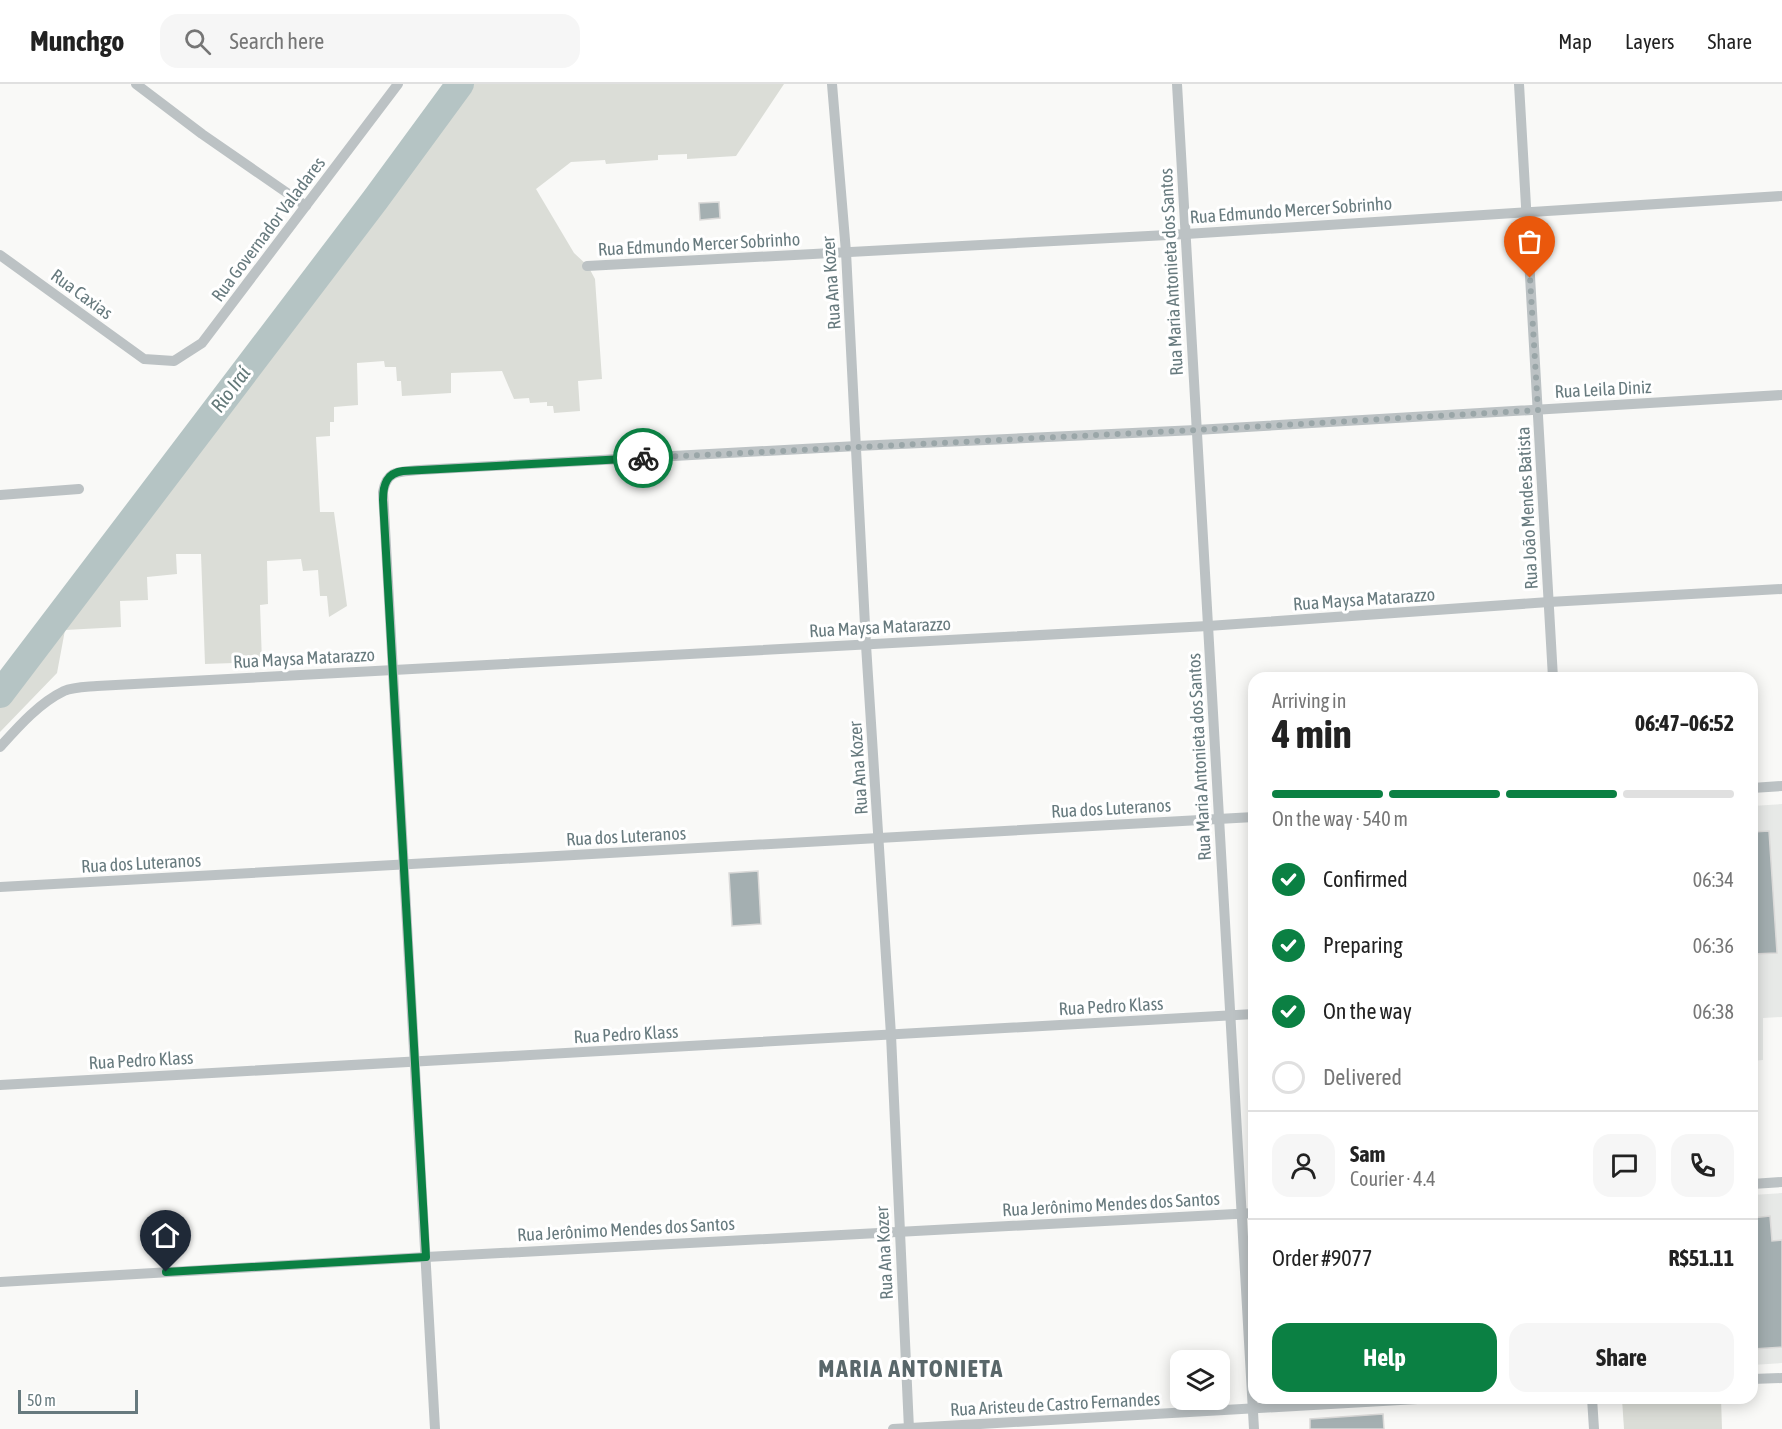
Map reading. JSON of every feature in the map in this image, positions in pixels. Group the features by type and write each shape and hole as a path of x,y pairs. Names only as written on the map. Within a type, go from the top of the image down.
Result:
{"street":[{"path":"136,84 202,134 306,206"},
{"name":"Rua Governador Valadares","path":"144,359 174,361 202,343 398,84"},
{"name":"Rua Ana Kozer","path":"832,84 846,252 866,645 891,1035 909,1429"},
{"name":"Rua Maria Antonieta dos Santos","path":"1177,84 1231,1015 1248,1202"},
{"name":"Rua João Mendes Batista","path":"1520,84 1553,672"},
{"name":"Rua Edmundo Mercer Sobrinho","path":"587,266 1186,234 1782,195"},
{"name":"Rua Caxias","path":"0,255 144,359"},
{"name":"Rua Leila Diniz","path":"393,670 383,492 386,482 393,474 419,470 1197,430 1782,395"},
{"path":"0,495 79,489"},
{"name":"Rua Maysa Matarazzo","path":"0,747 41,707 65,691 97,686 1208,626 1549,602 1782,589"},
{"path":"393,670 435,1429"},
{"path":"1758,788 1782,786"},
{"name":"Rua dos Luteranos","path":"0,887 1248,817"},
{"name":"Rua Pedro Klass","path":"0,1084 1248,1014"},
{"path":"1758,1184 1782,1182"},
{"name":"Rua Jerônimo Mendes dos Santos","path":"0,1282 1248,1213"},
{"path":"1758,1379 1782,1378"},
{"name":"Rua Maria Antonieta dos Santos","path":"1253,1404 1254,1429"},
{"name":"Rua Aristeu de Castro Fernandes","path":"893,1429 1336,1404"},
{"path":"1592,1404 1594,1429"}],"shaded area":[{"path":"469,84 784,84 736,156 687,159 687,154 658,155 658,160 606,164 605,160 571,162 536,189 574,253 588,266 595,279 602,379 578,381 580,411 554,413 553,406 547,406 547,402 530,403 529,398 514,399 502,371 451,373 451,393 402,396 401,381 397,381 396,367 385,367 384,361 357,363 358,405 334,407 334,422 330,422 330,436 316,437 320,512 334,512 347,606 329,617 327,596 320,596 318,570 303,571 301,559 267,561 268,604 260,605 262,662 205,664 201,554 176,554 177,574 147,577 148,600 120,601 121,627 65,630 57,673 0,732 0,695 180,469"},
{"path":"1782,804 1782,1017 1763,1018 1763,1060 1758,1060 1758,806"},
{"path":"1782,1193 1782,1363 1758,1365 1758,1195"},
{"path":"1622,1404 1721,1404 1722,1429 1624,1429"}],"building":[{"path":"719,202 720,218 700,220 699,203"},
{"path":"1769,831 1777,953 1758,954 1758,832"},
{"path":"758,871 761,924 732,926 729,873"},
{"path":"1770,1216 1772,1241 1782,1240 1782,1347 1758,1349 1758,1217"},
{"path":"1383,1414 1384,1429 1310,1429 1310,1419"}],"waterway":[{"name":"Rio Iraí","path":"0,694 375,200 460,84"}],"way so far":[{"path":"643,458 1538,410 1530,278"}],"district":[{"name":"MARIA ANTONIETA","path":"911,1368"}],"route":[{"path":"166,1272 426,1257 384,486 393,474 403,471 643,458"}]}
